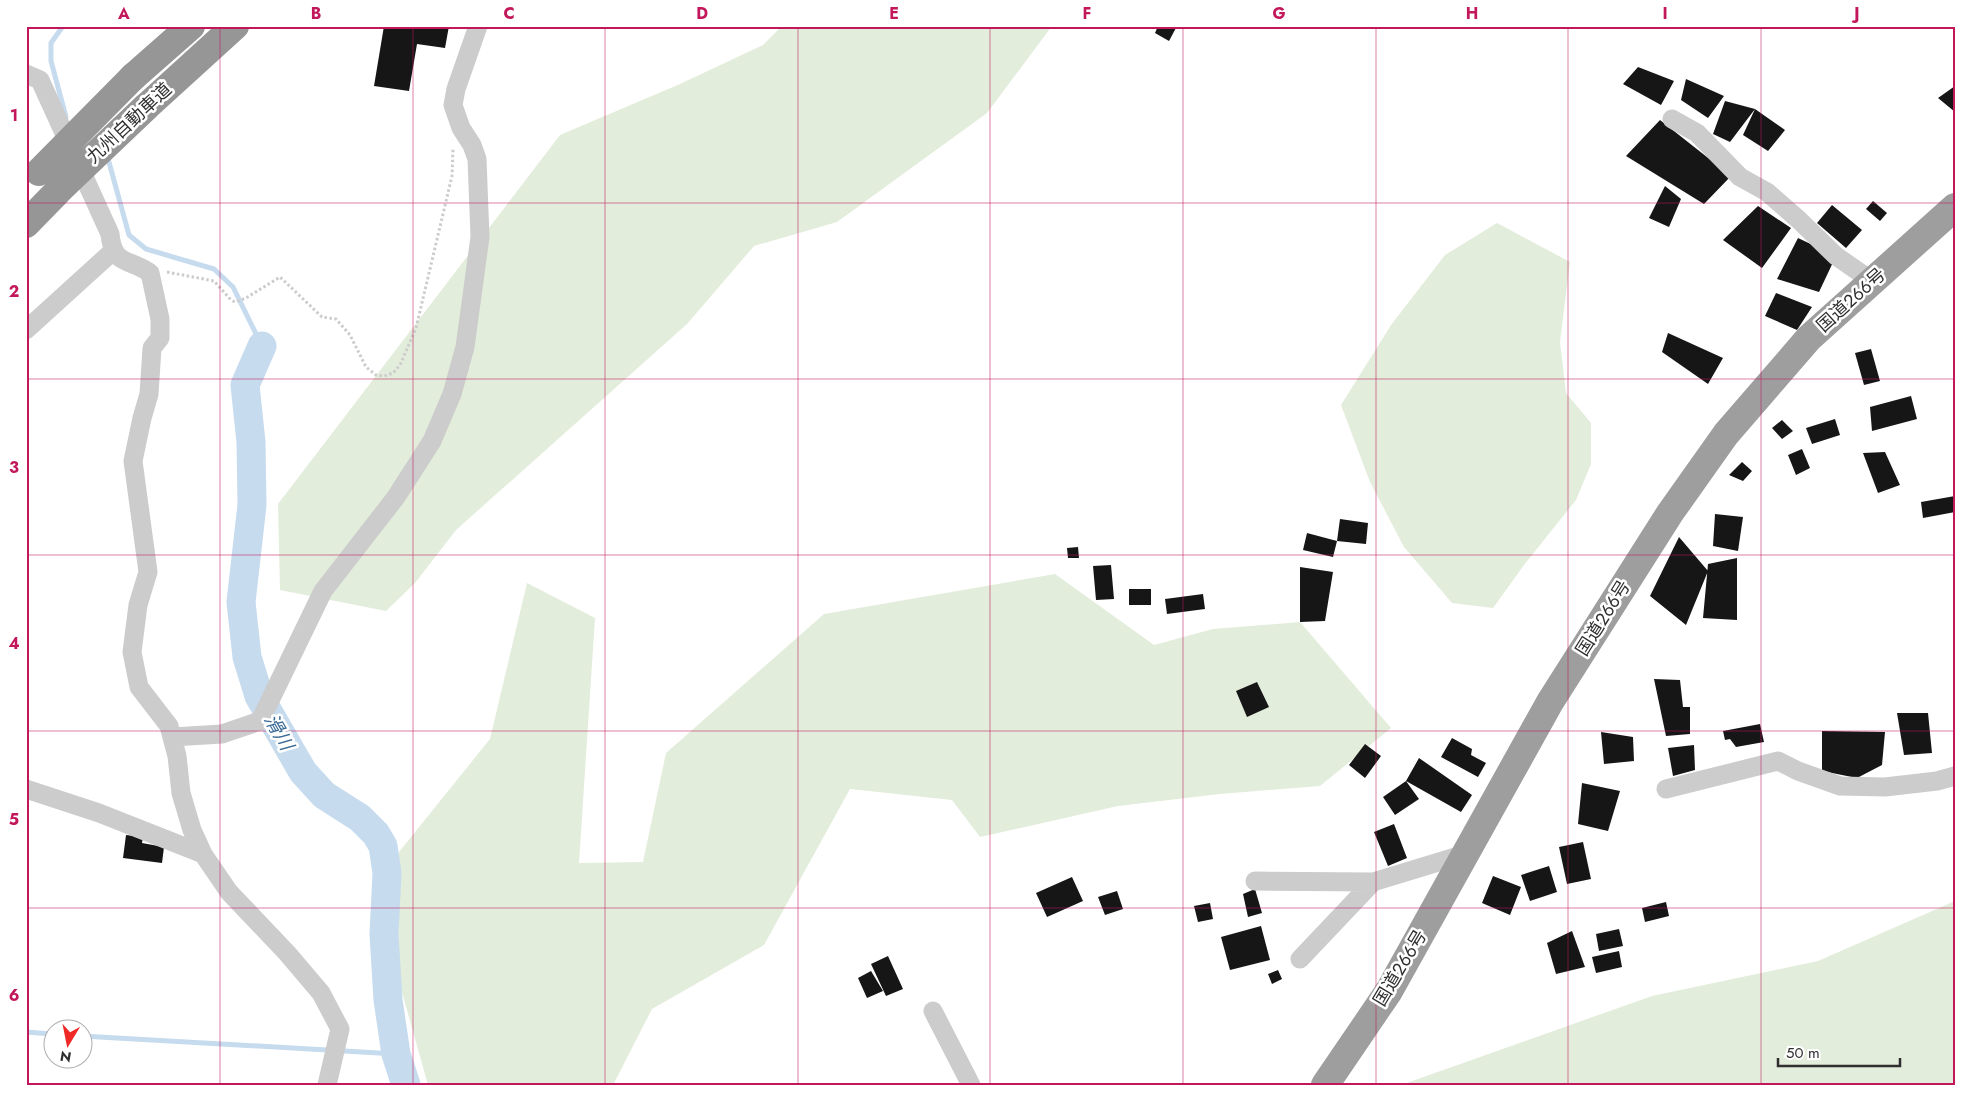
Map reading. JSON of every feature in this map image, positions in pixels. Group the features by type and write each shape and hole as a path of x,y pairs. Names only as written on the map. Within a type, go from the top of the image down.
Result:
{"highway":[{"name":"九州自動車道","path":"33,179 133,78 191,26"},
{"name":"九州自動車道","path":"26,224 146,107 236,26"},
{"name":"国道266号","path":"1325,1085 1389,991 1550,702 1670,513 1726,434 1809,338 1953,212"}],"street":[{"path":"172,737 222,734 260,721 323,591 396,497 432,441 452,394 465,347 480,237 476,160 472,145 461,128 453,106 456,89 478,26"},
{"path":"26,74 40,80 110,234 113,251 123,260 150,273 160,319 160,338 152,348 149,394 133,461 148,572 138,605 132,652 139,687 169,726 178,756 181,793 192,830 203,854 229,892 287,953 321,994 340,1029 328,1085"},
{"path":"1672,120 1697,134 1740,177 1767,192 1836,256 1872,281"},
{"path":"26,330 113,251"},
{"path":"1666,789 1778,761 1798,772 1840,786 1885,787 1937,781 1955,776"},
{"path":"26,789 99,813 203,854"},
{"path":"1255,881 1373,882 1465,854"},
{"path":"933,1011 971,1085"}],"path":[{"path":"150,273 159,271 214,281 235,302 246,298 280,277 322,317 336,319 350,334 366,367 376,375 393,374 400,365 416,328 452,176 453,140"}],"green space":[{"path":"782,26 1052,26 987,113 837,222 754,246 687,324 456,530 415,583 386,611 280,590 278,504 560,135 680,84 763,45"},
{"path":"1497,223 1570,262 1560,342 1566,393 1591,423 1591,464 1576,500 1524,565 1493,608 1452,603 1404,547 1370,482 1341,405 1391,325 1445,255"},
{"path":"1055,574 1154,645 1213,629 1300,622 1391,728 1320,786 1220,794 1118,806 980,837 952,800 850,789 764,945 652,1009 613,1085 428,1085 398,978 399,852 490,739 527,583 595,618 579,863 643,862 666,753 824,614"},
{"path":"1955,901 1955,1085 1401,1085 1652,996 1818,961"}],"building":[{"path":"384,26 449,26 445,48 417,44 409,91 374,86"},
{"path":"1158,26 1177,26 1169,41 1155,33"},
{"path":"1638,67 1674,81 1661,105 1623,84"},
{"path":"1686,79 1724,96 1708,118 1681,100"},
{"path":"1955,86 1955,112 1938,98"},
{"path":"1725,101 1755,109 1730,142 1713,134"},
{"path":"1755,109 1785,130 1768,151 1743,135"},
{"path":"1660,120 1731,176 1704,204 1626,156"},
{"path":"1665,186 1681,199 1669,227 1649,218"},
{"path":"1873,201 1887,213 1880,221 1866,209"},
{"path":"1832,205 1862,230 1846,248 1817,223"},
{"path":"1758,206 1791,228 1762,268 1723,240"},
{"path":"1798,238 1836,256 1819,292 1777,279"},
{"path":"1776,293 1812,307 1797,330 1765,316"},
{"path":"1668,333 1723,358 1708,384 1662,352"},
{"path":"1871,349 1880,381 1864,385 1855,353"},
{"path":"1911,396 1917,419 1872,431 1870,407"},
{"path":"1835,419 1840,435 1812,444 1806,428"},
{"path":"1782,420 1793,431 1782,439 1772,428"},
{"path":"1802,449 1810,468 1796,475 1788,455"},
{"path":"1885,452 1900,485 1878,493 1863,453"},
{"path":"1742,462 1752,471 1743,481 1729,475"},
{"path":"1955,496 1955,512 1923,518 1921,502"},
{"path":"1715,514 1743,517 1738,551 1713,546"},
{"path":"1340,519 1368,523 1366,544 1337,541"},
{"path":"1307,533 1337,541 1333,557 1303,550"},
{"path":"1679,537 1708,571 1686,625 1650,596"},
{"path":"1078,547 1079,558 1068,558 1067,548"},
{"path":"1737,558 1737,620 1703,618 1708,564"},
{"path":"1111,565 1114,599 1096,600 1093,566"},
{"path":"1300,567 1333,572 1325,621 1300,622"},
{"path":"1129,589 1151,589 1151,605 1129,605"},
{"path":"1203,594 1205,609 1167,614 1165,599"},
{"path":"1654,679 1680,680 1683,707 1690,707 1690,734 1666,736"},
{"path":"1257,682 1269,707 1247,717 1236,691"},
{"path":"1897,713 1928,713 1932,753 1904,755"},
{"path":"1760,724 1764,742 1736,747 1730,739 1725,740 1723,731"},
{"path":"1822,731 1885,732 1882,765 1857,778 1822,771"},
{"path":"1601,732 1633,737 1634,761 1604,764"},
{"path":"1452,738 1472,749 1471,755 1486,763 1478,777 1441,757"},
{"path":"1365,744 1381,756 1365,778 1349,765"},
{"path":"1694,745 1695,770 1673,776 1668,748"},
{"path":"1419,758 1472,795 1461,812 1406,781"},
{"path":"1406,781 1419,799 1395,815 1383,797"},
{"path":"1582,783 1620,791 1608,831 1578,824"},
{"path":"1394,824 1407,858 1388,866 1374,832"},
{"path":"126,835 143,837 142,843 164,847 162,863 123,858"},
{"path":"1583,842 1591,879 1567,884 1559,847"},
{"path":"1549,866 1557,892 1530,901 1521,875"},
{"path":"1493,876 1521,887 1510,915 1482,903"},
{"path":"1072,877 1083,901 1047,917 1036,893"},
{"path":"1255,889 1262,913 1248,917 1243,894"},
{"path":"1117,891 1123,909 1105,915 1098,897"},
{"path":"1666,902 1669,916 1645,922 1642,908"},
{"path":"1210,903 1213,919 1198,922 1194,906"},
{"path":"1261,926 1270,960 1230,970 1221,937"},
{"path":"1619,929 1623,946 1599,951 1596,934"},
{"path":"1572,931 1585,967 1556,974 1547,943"},
{"path":"1619,951 1622,967 1596,973 1592,957"},
{"path":"888,956 903,989 886,996 871,964"},
{"path":"1278,970 1282,979 1272,984 1268,974"},
{"path":"871,971 883,991 867,998 858,978"}],"waterway":[{"path":"63,26 51,43 51,61 66,117"},
{"path":"107,155 129,235 146,249 214,269 233,287 262,346"},
{"name":"滑川","path":"262,346 245,385 251,442 252,505 241,602 247,657 259,696 303,772 324,795 360,818 376,834 383,846 387,873 384,934 388,1000 396,1054 406,1085"},
{"path":"26,1032 42,1033"},
{"path":"92,1037 396,1054"}]}
